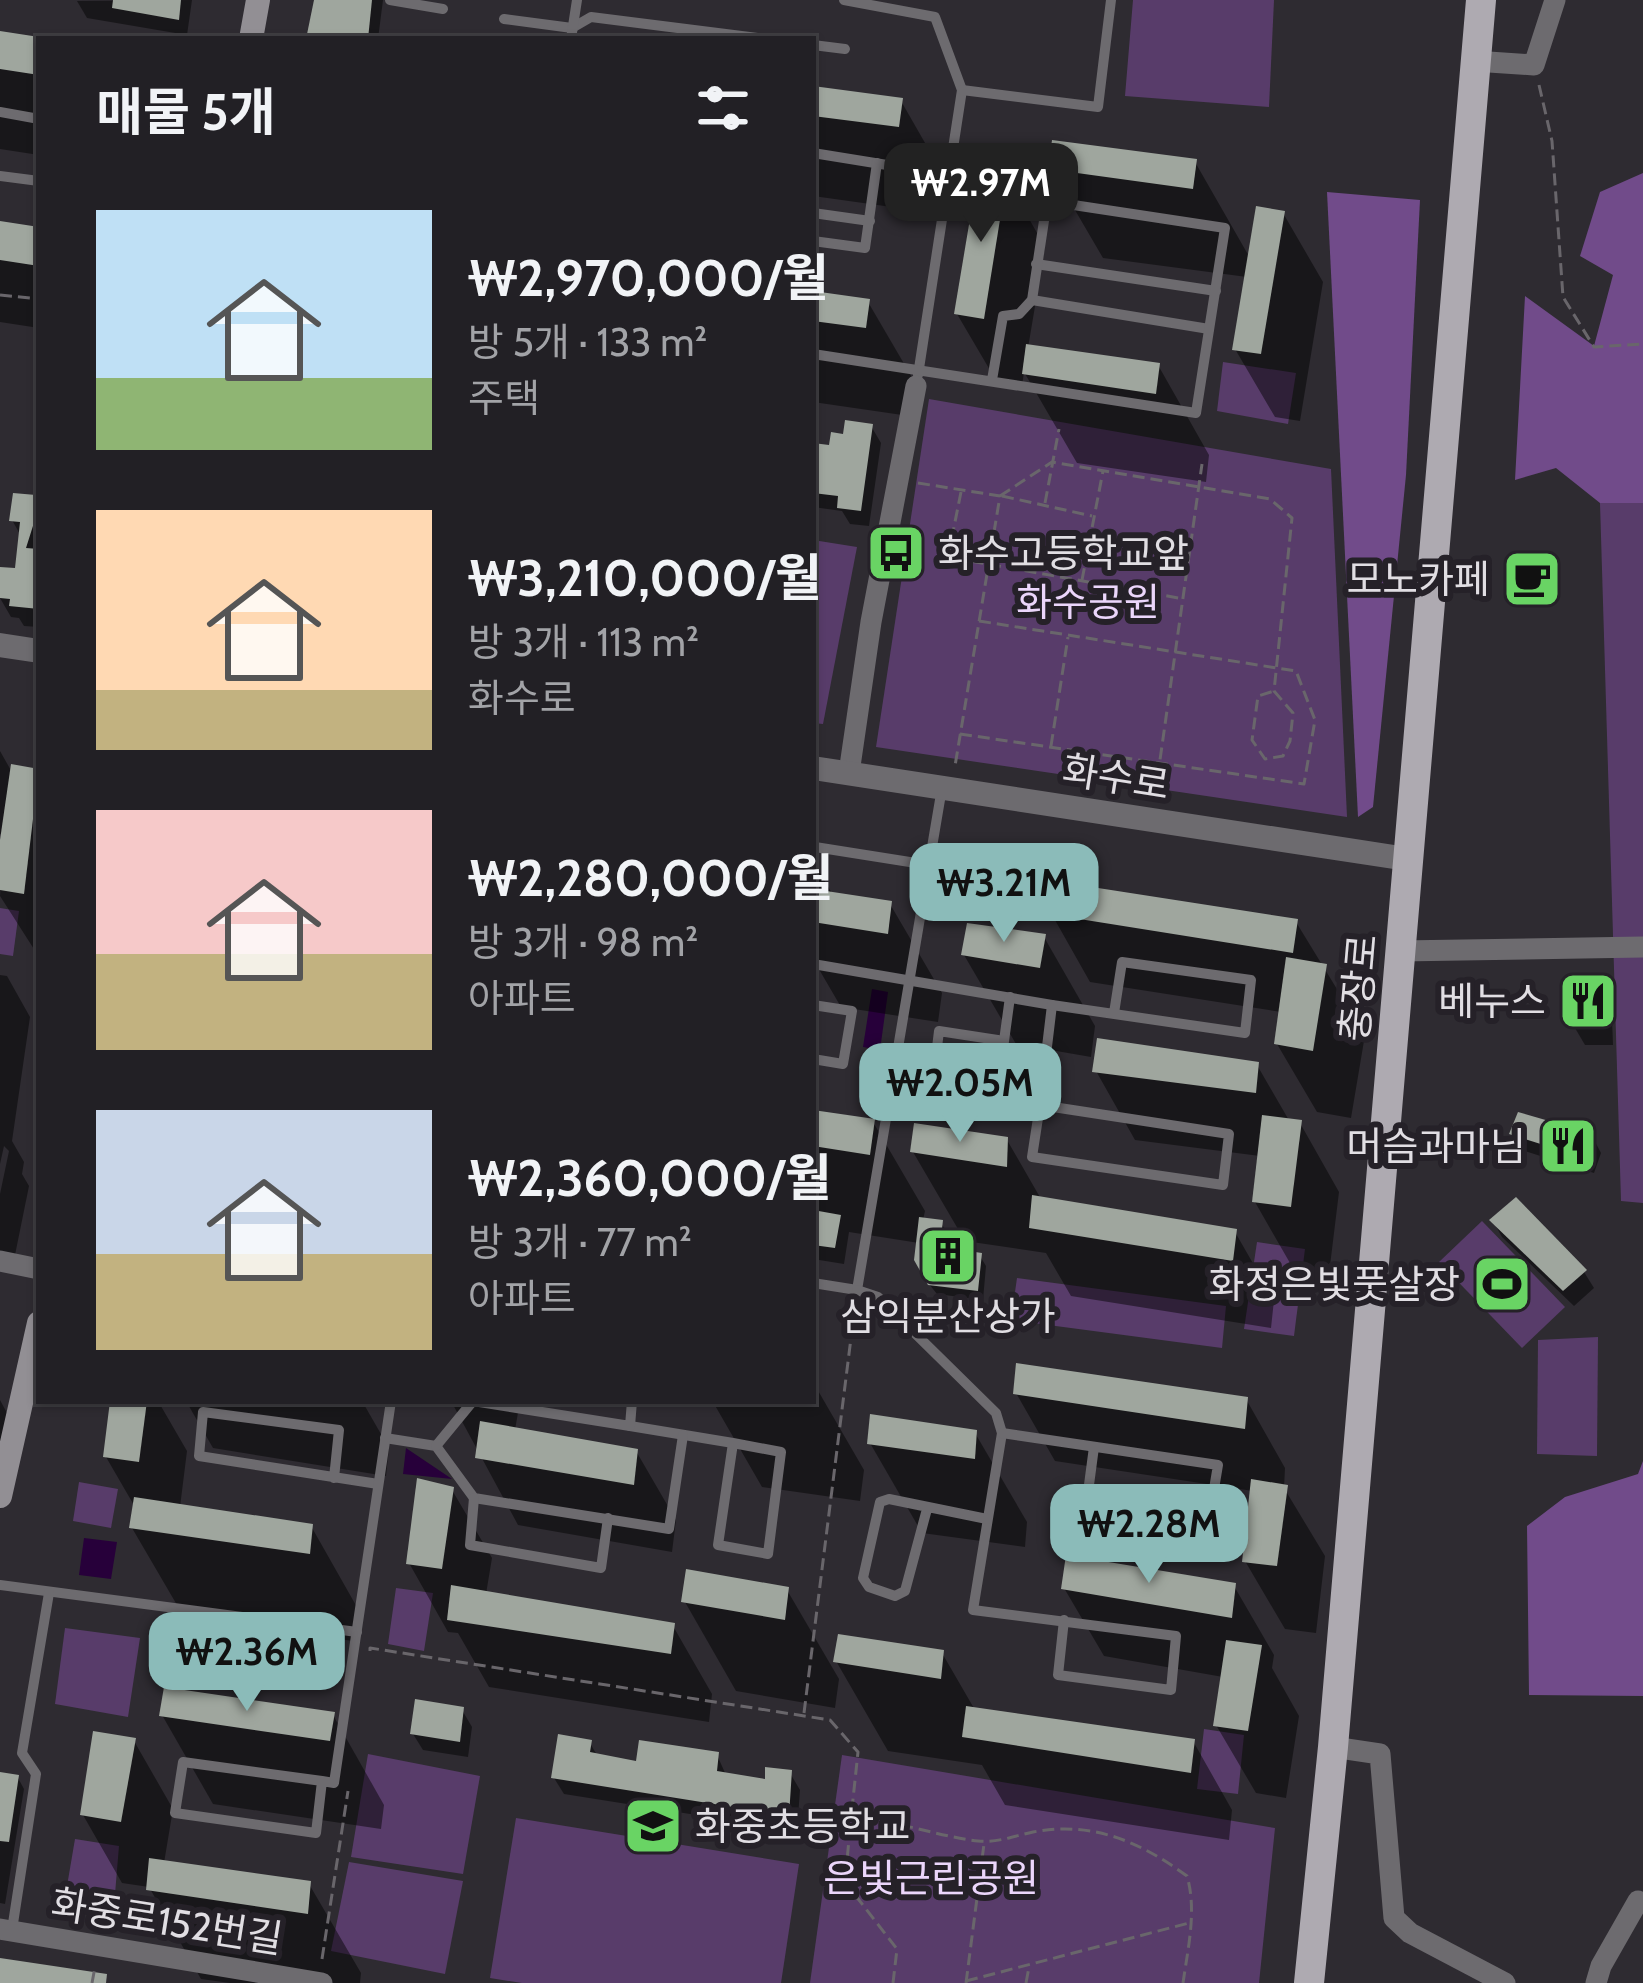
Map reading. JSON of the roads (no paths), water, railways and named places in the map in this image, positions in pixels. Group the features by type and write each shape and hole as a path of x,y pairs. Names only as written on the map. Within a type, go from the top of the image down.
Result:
{"main road":[{"path":"252,36 258,0"},
{"name":"충장로","path":"1309,1983 1481,0"},
{"path":"0,1496 36,1336"}],"street":[{"path":"1474,61 1534,64 1555,0"},
{"path":"849,773 917,377"},
{"path":"0,645 36,651"},
{"name":"화수로","path":"816,768 948,777 1407,859"},
{"path":"1400,950 1643,947"},
{"path":"0,1262 36,1268"},
{"path":"1333,1747 1380,1754 1394,1918 1410,1933 1504,1983"},
{"path":"1596,1983 1600,1966 1638,1901"},
{"name":"화중로152번길","path":"6,1930 321,1975"}],"lane":[{"path":"391,0 443,9"},
{"path":"572,34 577,0"},
{"path":"844,0 935,17 962,90 917,377"},
{"path":"962,90 1098,107 1112,0"},
{"path":"572,34 591,17 741,36"},
{"path":"504,20 572,34"},
{"path":"816,45 845,49"},
{"path":"0,112 36,118"},
{"path":"816,154 949,175"},
{"path":"816,241 865,248 877,164"},
{"path":"0,176 36,181"},
{"path":"816,355 917,377 992,380 1196,413 1225,228 1030,197"},
{"path":"992,380 1004,316 1019,314 1032,300 1047,200"},
{"path":"816,213 869,221"},
{"path":"1036,264 1216,291"},
{"path":"1032,300 1210,329"},
{"path":"857,1290 948,777"},
{"path":"816,847 1017,879"},
{"path":"816,964 1052,1005 1245,1033 1251,980 1122,962 1114,1013"},
{"path":"1004,1041 939,1031 932,1088 997,1098 1010,997"},
{"path":"816,1005 852,1011 843,1064 816,1060"},
{"path":"1040,1105 1229,1134 1223,1185 1032,1157 1052,1005"},
{"path":"816,1283 878,1297 996,1413 1002,1433 973,1610 1064,1620 1176,1636 1171,1690 1058,1675 1064,1620"},
{"path":"322,1781 316,1833 175,1813 183,1762 322,1781 334,1783 391,1404"},
{"path":"436,1445 470,1404"},
{"path":"503,1404 733,1443 782,1452 768,1554 718,1545 733,1443"},
{"path":"630,1426 632,1404"},
{"path":"334,1478 339,1430 203,1412 199,1456 334,1478 379,1484"},
{"path":"1002,1433 1094,1447 1218,1466 1208,1531 1084,1515 1094,1447"},
{"path":"474,1498 669,1529 683,1435"},
{"path":"385,1438 436,1445 474,1498 470,1545 601,1568 608,1517"},
{"path":"926,1509 908,1587 895,1596 868,1587 863,1578 880,1502 889,1499 987,1519"},
{"path":"0,1585 357,1632"},
{"path":"6,1930 36,1774 22,1754 49,1593"}],"place":[{"name":"화수고등학교앞","path":"896,553"},
{"name":"모노카페","path":"1532,579"},
{"name":"베누스","path":"1588,1001"},
{"name":"머슴과마님","path":"1568,1146"},
{"name":"삼익분산상가","path":"948,1256"},
{"name":"화정은빛풋살장","path":"1502,1284"},
{"name":"화중초등학교","path":"653,1826"}],"park label":[{"name":"화수공원","path":"1088,602"},
{"name":"은빛근린공원","path":"931,1878"}]}
